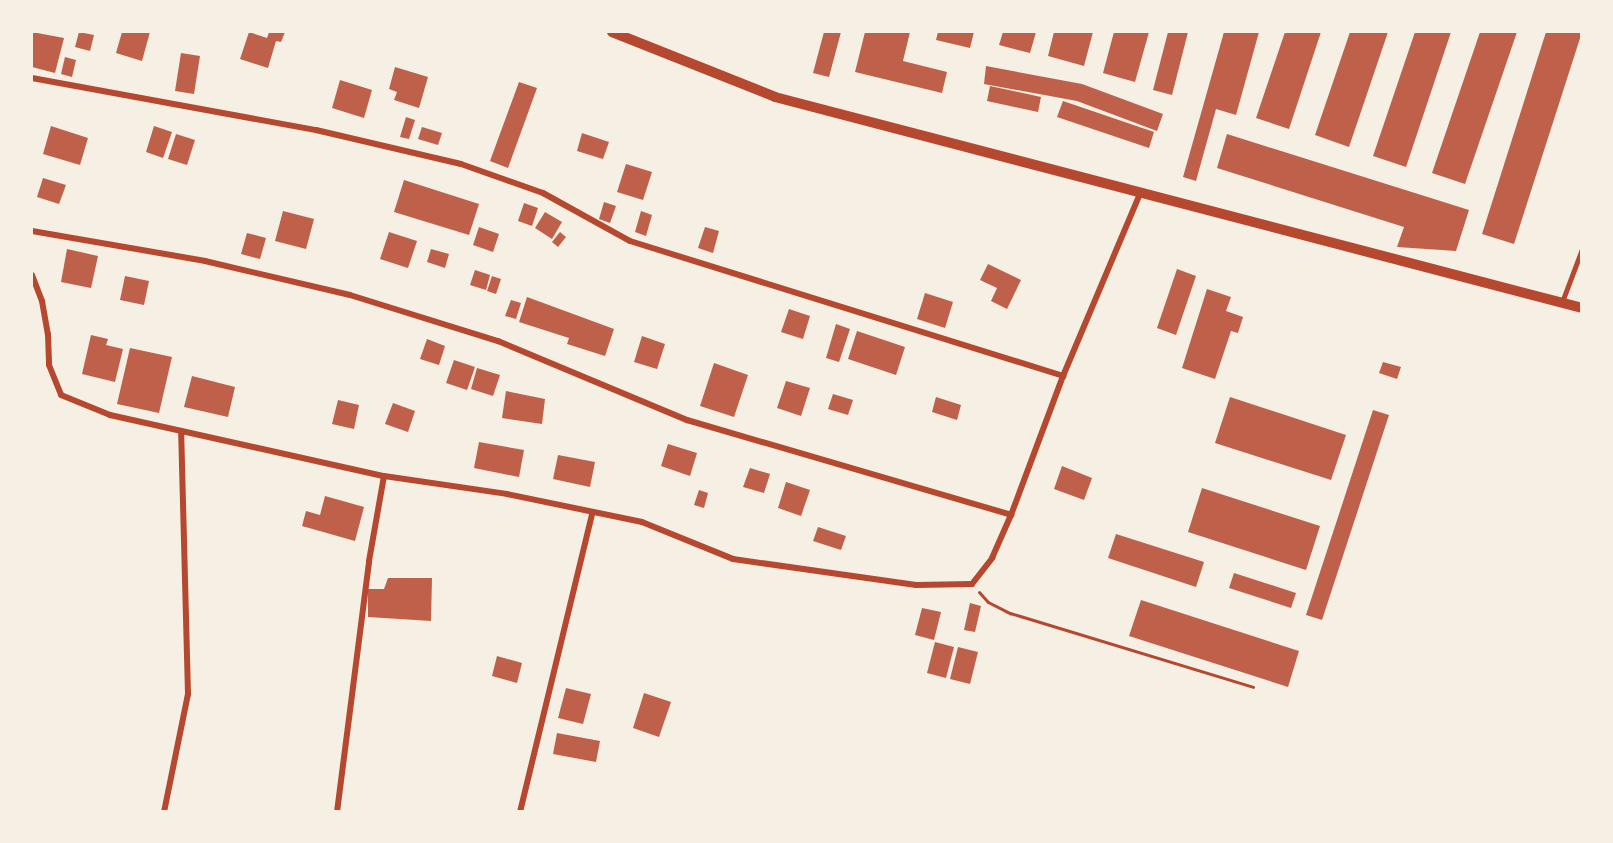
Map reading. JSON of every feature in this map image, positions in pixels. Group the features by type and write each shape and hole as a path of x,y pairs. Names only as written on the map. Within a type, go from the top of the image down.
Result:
{"street":[{"path":"612,32 775,97 1140,195 1581,308"},
{"path":"32,78 316,130 461,164 543,193 630,241 1063,376"},
{"path":"32,275 42,301 49,365 61,396 110,415 384,476 507,495 592,514 642,522 733,559 776,567 916,585 972,584 992,558 1011,515 1063,376 1140,195"},
{"path":"32,231 205,261 350,296 498,341 687,420 1011,515"},
{"path":"164,812 188,694 181,431"},
{"path":"337,812 369,561 384,476"},
{"path":"520,812 592,514"}],"lane":[{"path":"1562,302 1581,249"}],"path":[{"path":"972,584 988,602 1010,613 1253,687"}],"building":[{"path":"32,32 64,38 55,73 32,67"},
{"path":"79,32 94,35 90,51 75,47"},
{"path":"122,32 150,32 142,61 116,53"},
{"path":"249,32 267,38 269,32 285,32 281,42 276,41 268,68 240,59"},
{"path":"824,32 841,32 829,77 813,73"},
{"path":"865,32 910,32 903,61 947,72 942,93 855,72"},
{"path":"938,32 974,32 970,48 936,40"},
{"path":"1003,32 1036,32 1030,53 999,45"},
{"path":"1054,32 1093,32 1084,66 1048,56"},
{"path":"1114,32 1149,32 1135,82 1103,73"},
{"path":"1168,32 1188,32 1172,95 1153,90"},
{"path":"1224,32 1259,32 1236,115 1216,109 1196,181 1183,177"},
{"path":"1285,32 1321,32 1289,129 1256,118"},
{"path":"1350,32 1388,32 1349,147 1315,135"},
{"path":"1415,32 1451,32 1406,167 1373,156"},
{"path":"1480,32 1517,32 1465,184 1432,173"},
{"path":"1546,32 1582,32 1514,244 1482,234"},
{"path":"181,53 200,56 194,94 175,91"},
{"path":"65,57 76,60 72,77 61,74"},
{"path":"986,66 1082,84 1163,114 1157,131 1077,101 984,84"},
{"path":"395,67 428,77 419,108 394,100 397,92 389,89"},
{"path":"340,80 372,90 364,118 332,108"},
{"path":"519,82 537,88 508,168 490,161"},
{"path":"990,86 1041,97 1038,112 987,101"},
{"path":"1063,101 1154,132 1149,148 1057,117"},
{"path":"406,117 415,120 409,139 400,137"},
{"path":"51,126 88,138 80,165 43,154"},
{"path":"154,126 172,132 163,158 146,152"},
{"path":"422,127 442,133 438,145 418,139"},
{"path":"582,133 609,142 603,159 577,151"},
{"path":"176,134 195,140 187,165 168,159"},
{"path":"1227,134 1469,210 1456,251 1397,247 1404,227 1217,168"},
{"path":"626,164 652,172 643,200 617,192"},
{"path":"43,178 66,185 59,204 37,197"},
{"path":"404,180 479,204 469,235 394,212"},
{"path":"604,202 616,206 610,223 599,219"},
{"path":"524,203 538,208 532,226 518,221"},
{"path":"283,211 314,219 306,249 275,241"},
{"path":"641,211 652,215 646,236 635,232"},
{"path":"545,212 562,222 552,239 535,228"},
{"path":"479,227 499,234 493,252 473,245"},
{"path":"705,227 719,231 713,253 698,248"},
{"path":"389,232 417,241 408,268 380,259"},
{"path":"560,232 566,237 558,247 552,242"},
{"path":"247,233 266,238 260,259 241,254"},
{"path":"67,249 98,256 91,288 61,282"},
{"path":"431,249 449,254 445,268 427,262"},
{"path":"988,264 1021,280 1007,309 991,301 997,288 980,280"},
{"path":"1177,269 1196,276 1176,335 1157,328"},
{"path":"475,270 490,275 486,290 470,285"},
{"path":"125,276 149,281 144,305 120,300"},
{"path":"492,276 501,279 496,294 487,291"},
{"path":"1207,289 1231,297 1226,311 1243,317 1238,333 1231,331 1215,379 1182,368"},
{"path":"925,293 953,302 945,328 917,319"},
{"path":"527,297 614,329 605,356 567,344 569,338 519,322"},
{"path":"511,300 521,303 516,319 505,316"},
{"path":"789,309 810,316 803,339 781,332"},
{"path":"836,324 850,329 839,362 826,358"},
{"path":"857,331 905,347 896,375 848,359"},
{"path":"91,335 108,339 106,345 123,349 115,382 82,374"},
{"path":"642,336 665,344 657,369 634,362"},
{"path":"427,339 445,346 439,365 420,359"},
{"path":"130,348 172,357 159,413 117,404"},
{"path":"454,360 475,367 467,390 446,383"},
{"path":"1383,362 1401,367 1397,379 1379,373"},
{"path":"714,363 748,375 734,417 700,406"},
{"path":"477,368 500,375 493,396 471,389"},
{"path":"192,376 235,387 228,417 184,407"},
{"path":"786,381 810,388 801,416 777,408"},
{"path":"506,391 545,399 542,424 502,418"},
{"path":"833,394 853,400 848,415 828,409"},
{"path":"936,397 961,405 957,420 932,412"},
{"path":"1230,397 1346,435 1331,480 1215,443"},
{"path":"338,400 359,405 354,429 332,424"},
{"path":"393,403 415,411 408,432 385,424"},
{"path":"1373,410 1389,415 1322,620 1306,615"},
{"path":"479,442 524,450 519,477 474,468"},
{"path":"668,444 697,453 690,476 661,466"},
{"path":"558,455 595,462 590,487 553,479"},
{"path":"1062,466 1092,478 1084,500 1054,489"},
{"path":"750,468 770,474 764,493 743,487"},
{"path":"786,482 810,490 801,516 778,508"},
{"path":"1202,488 1320,526 1306,570 1188,532"},
{"path":"699,490 708,493 704,508 694,505"},
{"path":"325,496 364,507 355,541 302,526 306,511 320,515"},
{"path":"818,527 846,536 841,550 813,541"},
{"path":"1116,534 1204,562 1196,587 1108,558"},
{"path":"1234,573 1296,593 1291,608 1229,588"},
{"path":"388,578 432,578 431,621 368,617 368,589 384,589"},
{"path":"1141,600 1299,651 1288,687 1129,636"},
{"path":"970,603 981,606 975,632 964,630"},
{"path":"922,608 941,612 934,640 915,635"},
{"path":"935,642 954,647 946,678 927,673"},
{"path":"958,647 978,652 970,684 950,679"},
{"path":"497,656 522,663 517,683 492,676"},
{"path":"566,688 591,694 583,724 558,718"},
{"path":"644,693 671,702 659,737 633,728"},
{"path":"557,733 600,741 596,762 553,754"}]}
